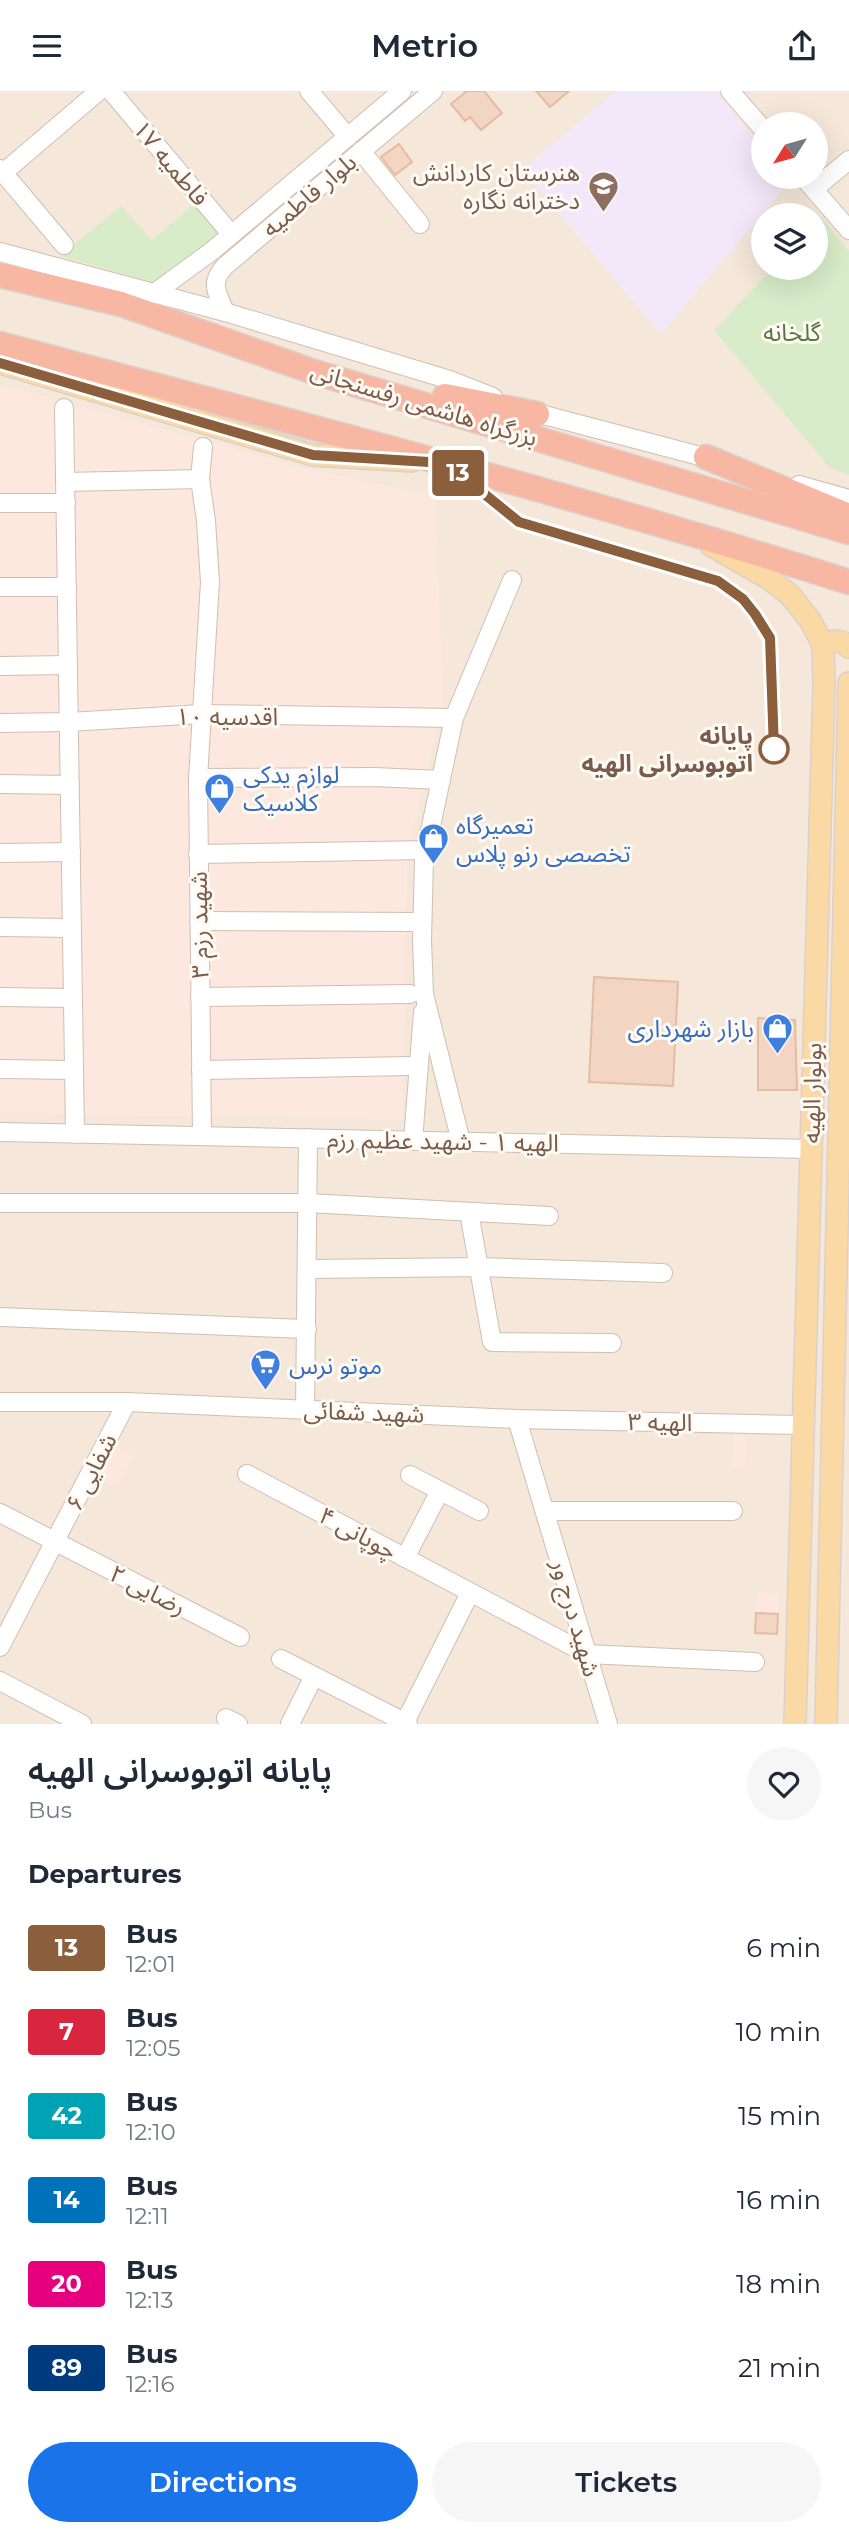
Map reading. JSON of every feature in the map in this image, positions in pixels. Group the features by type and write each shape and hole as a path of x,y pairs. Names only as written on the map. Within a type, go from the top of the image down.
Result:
{"highway":[{"name":"بزرگراه هاشمی رفسنجانی","path":"0,275 121,304 314,372 849,532"},
{"name":"بزرگراه هاشمی رفسنجانی","path":"0,344 687,530 849,582"},
{"path":"314,372 537,414"},
{"path":"706,457 849,516"}],"main road":[{"path":"0,363 313,455 446,463"},
{"name":"بولوار الهیه","path":"687,530 768,578 789,594 810,620 823,645 795,1724"},
{"path":"823,645 839,641 849,647"},
{"name":"بولوار الهیه","path":"826,1724 843,1163 849,683"}],"street":[{"path":"64,245 1,171 99,91"},
{"name":"فاطمیه ۱۷","path":"111,91 231,234"},
{"path":"309,91 348,137"},
{"name":"بلوار فاطمیه","path":"153,293 212,251 402,91"},
{"name":"بلوار فاطمیه","path":"225,266 433,91"},
{"path":"730,91 751,115"},
{"path":"361,151 420,224"},
{"path":"828,172 849,160"},
{"path":"813,189 849,230"},
{"path":"212,251 209,256 210,264 217,268 225,266"},
{"path":"0,253 225,312 450,380 537,414 706,457 849,499"},
{"path":"225,266 216,277 215,286 225,312"},
{"path":"64,408 75,1133"},
{"name":"شهید رزم ۳","path":"202,1136 198,778 210,582 200,479 203,447"},
{"path":"65,482 200,479"},
{"path":"0,503 66,503"},
{"path":"413,1141 417,994 426,849 454,718 512,580"},
{"path":"0,587 67,587"},
{"path":"0,666 68,665"},
{"name":"اقدسیه ۱۰","path":"0,723 201,714 454,718"},
{"path":"198,778 374,777 441,780"},
{"path":"0,784 70,785"},
{"path":"198,854 426,849"},
{"path":"0,853 71,852"},
{"path":"199,921 422,922"},
{"path":"0,927 72,928"},
{"path":"200,997 417,994"},
{"path":"417,994 461,1142"},
{"path":"0,997 73,997"},
{"path":"201,1070 409,1066"},
{"path":"0,1069 74,1070"},
{"name":"الهیه ۱ - شهید عظیم رزم","path":"0,1132 811,1149"},
{"path":"305,1410 308,1138"},
{"path":"0,1203 308,1203 549,1216"},
{"path":"469,1212 492,1342 612,1343"},
{"path":"307,1269 479,1267 663,1273"},
{"path":"0,1317 307,1329"},
{"name":"شهید شفائی","path":"0,1402 127,1402 517,1419"},
{"name":"شفایی ۶","path":"0,1647 127,1402"},
{"name":"الهیه ۳","path":"517,1419 802,1425"},
{"name":"شهید درج ور","path":"517,1419 608,1724"},
{"name":"چوپانی ۴","path":"247,1473 587,1654"},
{"path":"410,1475 479,1511"},
{"path":"405,1558 440,1491"},
{"path":"545,1511 733,1511"},
{"name":"رضایی ۲","path":"0,1513 240,1637"},
{"path":"281,1659 406,1723 470,1593"},
{"path":"587,1654 755,1662"},
{"path":"290,1724 314,1676"},
{"path":"0,1681 82,1724"}],"shaded area":[{"path":"0,91 849,91 849,1724 0,1724"},
{"path":"616,91 715,91 751,134 751,189 783,189 771,203 751,203 751,227 661,334 522,170"},
{"path":"0,384 304,468 435,496 443,703 407,855 403,1120 0,1113"},
{"path":"734,1434 747,1436 745,1467 742,1469 732,1468"},
{"path":"113,1445 133,1455 117,1487 97,1478"},
{"path":"757,1592 778,1593 778,1614 756,1613"}],"green space":[{"path":"195,204 219,234 155,283 60,256 121,206 152,240"},
{"name":"گلخانه","path":"828,226 849,251 849,475 830,468 714,330 762,280 828,280"}],"building":[{"path":"467,91 484,91 502,113 481,130 470,117 465,121 451,104"},
{"path":"536,91 569,91 550,107"},
{"path":"399,144 412,162 395,175 381,157"},
{"path":"594,977 678,982 673,1086 589,1082"},
{"name":"بازار شهرداری","path":"758,1018 795,1020 797,1090 758,1090"},
{"path":"756,1613 778,1614 777,1634 755,1633"}],"bus line":[{"name":"13","path":"0,363 313,455 446,463 519,522 718,581 743,599 770,638 774,749"}],"place":[{"name":"هنرستان کاردانش دخترانه نگاره","path":"603,213"},
{"name":"پایانه اتوبوسرانی الهیه","path":"774,749"},
{"name":"لوازم یدکی کلاسیک","path":"220,815"},
{"name":"تعمیرگاه تخصصی رنو پلاس","path":"433,866"},
{"name":"بازار شهرداری","path":"777,1055"},
{"name":"موتو نرس","path":"266,1392"}]}
